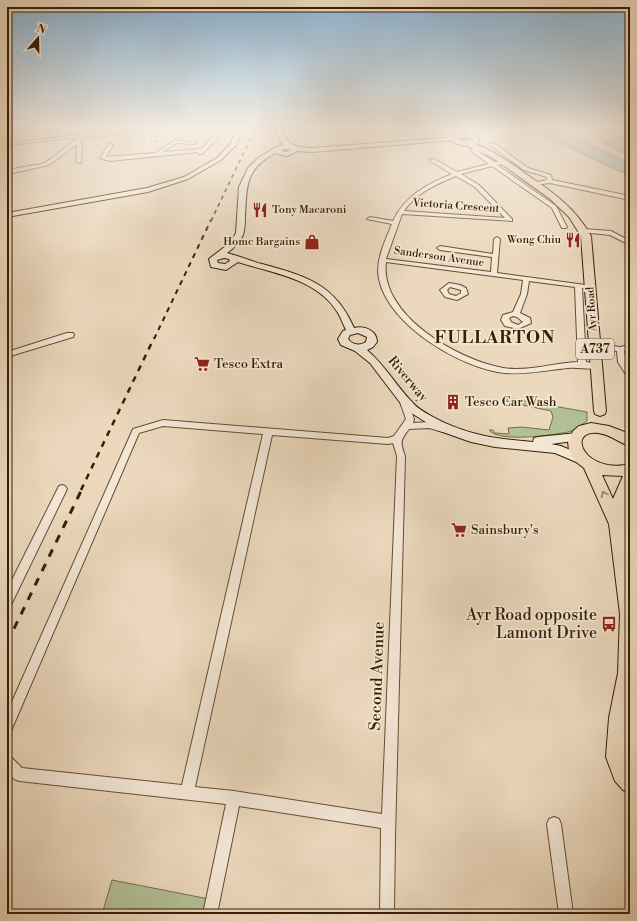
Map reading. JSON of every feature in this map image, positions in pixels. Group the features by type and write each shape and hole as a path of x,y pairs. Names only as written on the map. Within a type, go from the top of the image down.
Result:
{"main road":[{"name":"A737","path":"515,170 566,208 577,220 583,231"},
{"name":"Ayr Road","path":"583,231 586,236 588,249 600,411"},
{"path":"624,436 600,411 575,442 576,449 587,463 607,499 617,525 629,607 628,679 618,718 623,739 616,761 619,770 630,783"},
{"path":"582,433 595,428 624,436"},
{"path":"587,463 597,468 614,473 630,469"},
{"path":"617,525 619,504 630,476"}],"street":[{"path":"7,172 18,170"},
{"path":"7,215 148,190 186,178 200,170"},
{"path":"250,170 243,187 240,233 234,243 215,258 213,263 219,267 253,265"},
{"path":"449,170 456,174"},
{"path":"470,170 456,174 430,186 411,199 401,212 382,260 382,279 393,304 430,340 459,355 490,368 510,371 542,370 582,363 596,366"},
{"path":"501,170 554,207 564,227"},
{"path":"529,170 549,176 550,181"},
{"name":"Victoria Crescent","path":"401,212 510,220 478,186 456,174"},
{"path":"534,184 550,181 630,198"},
{"path":"370,219 396,223"},
{"path":"583,231 611,233 630,243"},
{"name":"Sanderson Avenue","path":"494,274 497,239"},
{"path":"226,267 232,264 234,258 234,243"},
{"name":"Sanderson Avenue","path":"440,248 496,256"},
{"path":"220,255 229,255 253,265 291,274 308,281 323,291 340,308 353,328 369,333 372,336 373,339 370,345 358,348 349,346 343,339 346,333 353,328"},
{"name":"Sanderson Avenue","path":"382,260 591,287"},
{"path":"454,285 456,269"},
{"path":"516,314 524,294 526,279"},
{"name":"Ayr Road","path":"578,285 582,363"},
{"path":"7,355 70,335"},
{"name":"Riverway","path":"370,345 374,361"},
{"path":"595,346 620,348 630,347"},
{"name":"Riverway","path":"358,348 374,361 402,398 418,413 434,423 455,433 477,439 511,445 557,449 587,463"},
{"path":"620,348 622,362 630,374"},
{"path":"7,727 136,431 163,423 388,441 397,439 407,426 410,419 409,412 402,398"},
{"path":"407,426 429,425 455,433"},
{"path":"187,792 268,432"},
{"name":"Riverway","path":"511,445 582,433"},
{"name":"Second Avenue","path":"387,914 388,822 401,456 397,445 397,439"},
{"path":"7,600 62,489"},
{"path":"7,763 19,774 234,798 388,822"},
{"path":"210,914 234,798"},
{"path":"554,824 566,914"}],"green space":[{"path":"503,397 587,412 587,421 578,428 551,435 514,437 494,434 489,430 493,430 495,433 509,434 508,428 522,427 549,430 553,417 551,411 508,402"},
{"path":"112,880 209,899 206,914 102,914"}],"water":[{"path":"617,170 630,170 630,176"}],"railway":[{"path":"211,221 235,170"},
{"path":"154,339 211,220"},
{"path":"81,490 154,338"},
{"path":"7,643 82,489"}],"place":[{"name":"Tony Macaroni","path":"260,210"},
{"name":"Wong Chiu","path":"573,240"},
{"name":"Home Bargains","path":"312,242"},
{"name":"Tesco Extra","path":"202,364"},
{"name":"Tesco Car Wash","path":"453,402"},
{"name":"Sainsbury's","path":"459,530"},
{"name":"Ayr Road opposite Lamont Drive","path":"609,624"}],"district":[{"name":"FULLARTON","path":"495,338"}]}
